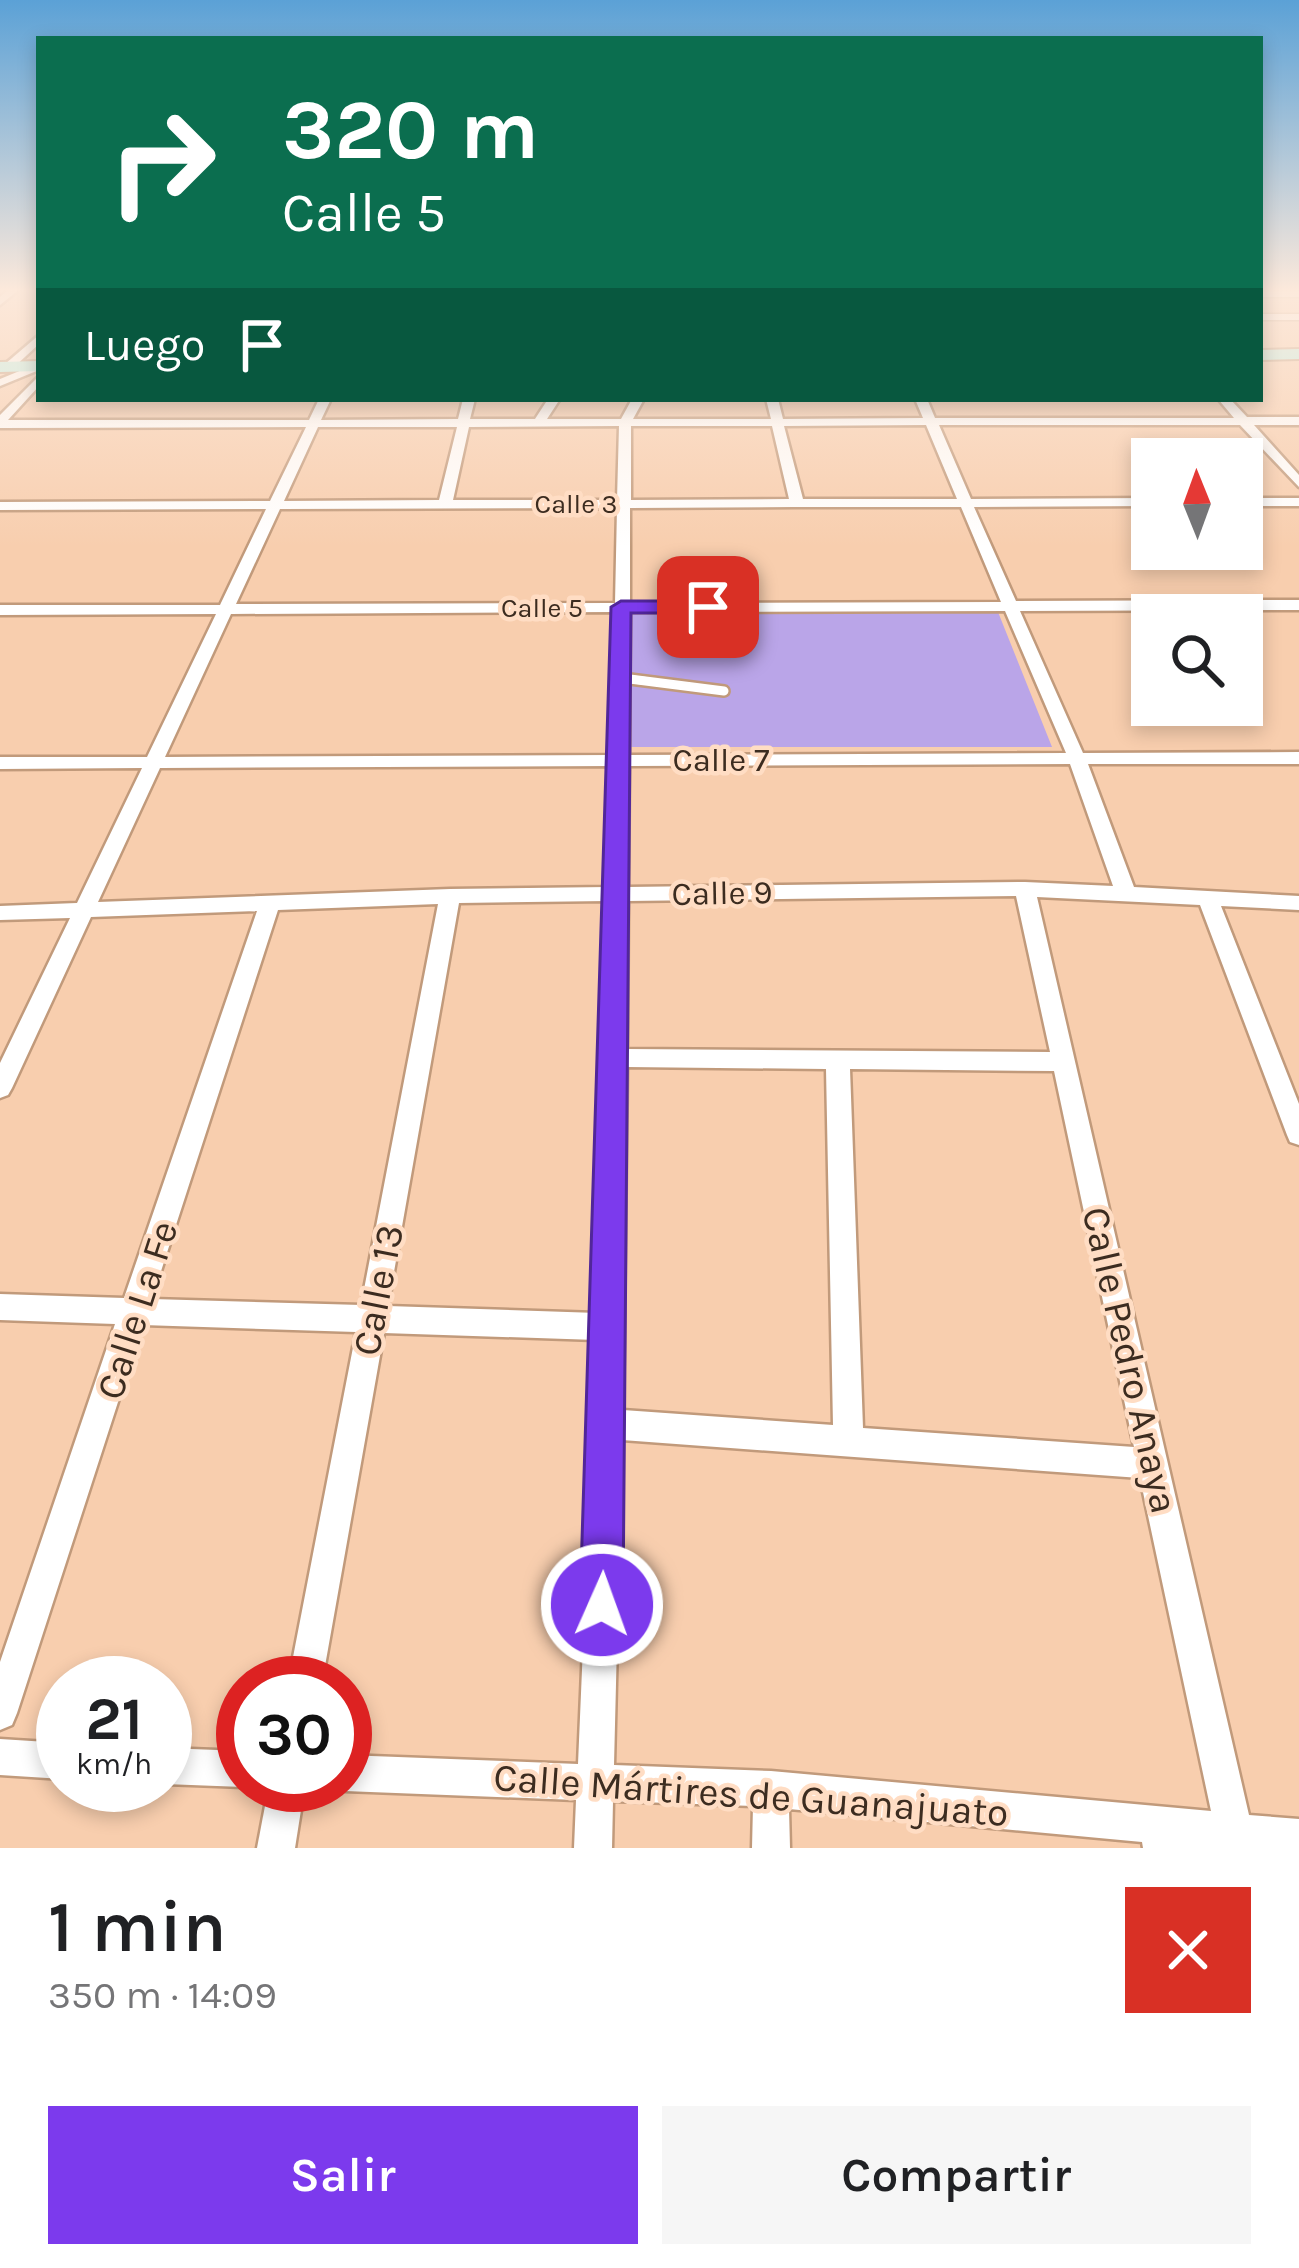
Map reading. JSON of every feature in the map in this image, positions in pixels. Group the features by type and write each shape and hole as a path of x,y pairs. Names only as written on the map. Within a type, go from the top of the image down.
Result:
{"street":[{"path":"0,423 36,383"},
{"path":"0,1088 149,763 324,402"},
{"path":"445,505 468,402"},
{"path":"538,424 552,402"},
{"path":"593,1848 611,1327 625,423 636,402"},
{"path":"773,402 797,504"},
{"path":"922,402 1077,759 1125,890"},
{"path":"1227,402 1299,484"},
{"path":"0,423 1299,421"},
{"name":"Calle 3","path":"0,506 1131,502"},
{"path":"1263,502 1299,502"},
{"name":"Calle 5","path":"0,610 1299,604"},
{"name":"Calle 7","path":"0,764 1299,758"},
{"name":"Calle 9","path":"0,914 450,896 1025,889 1125,890 1299,903"},
{"name":"Calle Pedro Anaya","path":"1025,889 1234,1832"},
{"name":"Calle 13","path":"310,1656 450,896"},
{"path":"1207,897 1299,1135"},
{"name":"Calle La Fe","path":"0,1713 138,1311 269,905"},
{"path":"615,1058 1064,1062"},
{"path":"838,1060 848,1441"},
{"path":"0,1307 611,1327"},
{"path":"607,1424 1153,1464"},
{"path":"0,1757 36,1759"},
{"name":"Calle Mártires de Guanajuato","path":"372,1774 771,1789 1160,1836 1234,1832 1299,1838"},
{"path":"771,1789 771,1848"},
{"path":"276,1848 282,1812"}],"lane":[{"path":"620,678 724,692"}],"shaded area":[{"path":"629,612 998,612 1052,747 626,747"}],"route":[{"path":"602,1605 611,1327 621,607 708,607"}]}
